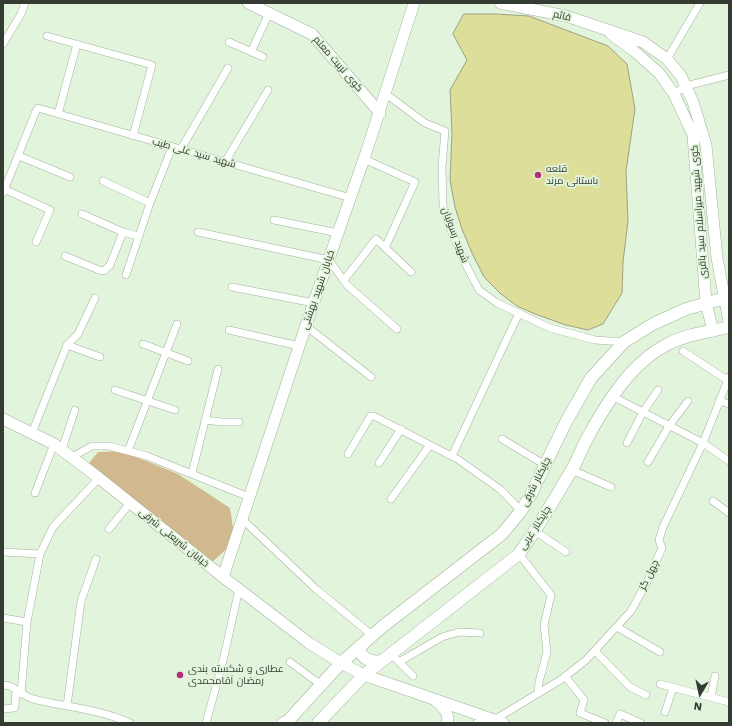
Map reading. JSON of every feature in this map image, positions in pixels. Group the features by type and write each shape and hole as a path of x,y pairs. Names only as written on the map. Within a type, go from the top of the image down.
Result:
{"main road":[{"name":"چایکنار شرقی","path":"286,723 340,663 359,646 502,534 521,511 566,422 591,378 624,342 653,324 686,309 727,297"},
{"name":"چایکنار غربی","path":"318,723 364,675 390,659 519,554 535,531 572,470 588,436 612,396 647,358 667,345 688,336 729,327"},
{"path":"359,646 360,652 368,660 390,659"}],"street":[{"path":"3,44 21,14 25,3"},
{"name":"کوی تربیت معلم","path":"248,3 312,34 380,113"},
{"name":"خیابان شهید بهشتی","path":"223,577 299,346 380,113 414,3"},
{"path":"667,59 700,3"},
{"name":"قائم","path":"507,4 566,16 600,27"},
{"path":"251,52 269,13"},
{"name":"کوی شهید میراسلام سید باقری","path":"600,27 643,42 667,59 682,76 693,102 706,145 717,258 727,297 729,322"},
{"name":"کوی شهید میراسلام سید باقری","path":"600,27 633,50 659,73 674,94 693,135 706,303 713,331"},
{"path":"47,36 152,65 133,136"},
{"path":"229,42 263,57"},
{"path":"58,114 77,44"},
{"path":"181,150 228,68"},
{"path":"674,94 686,86 729,75"},
{"path":"225,162 268,90"},
{"name":"شهید رسولیان","path":"386,94 425,122 445,131 442,166 443,206 450,228 479,290 497,303 550,328 595,340 624,342"},
{"name":"شهید سید علی طیب","path":"19,156 38,108 351,198"},
{"path":"126,275 150,202 172,147"},
{"path":"36,242 50,210 4,191 19,156 70,177"},
{"path":"364,159 414,182 385,248"},
{"path":"103,181 150,202"},
{"path":"82,214 122,232 138,236"},
{"path":"274,220 338,234"},
{"path":"65,256 98,270 104,270 110,265 122,232"},
{"path":"198,232 329,260 344,280 397,329"},
{"path":"344,280 376,239 411,272"},
{"path":"232,287 314,303"},
{"path":"32,433 67,345 78,334 95,298"},
{"path":"452,456 519,313"},
{"path":"128,450 177,324"},
{"path":"306,326 371,377"},
{"path":"229,330 299,346"},
{"path":"143,344 188,361"},
{"path":"67,345 100,358"},
{"path":"683,351 728,379"},
{"path":"192,473 218,369"},
{"name":"چهل گز","path":"499,721 586,660 631,611 648,580 662,548 659,540 663,527 703,443 728,379"},
{"path":"115,390 175,410"},
{"path":"627,443 643,412 658,390"},
{"path":"612,396 703,443 729,461"},
{"path":"648,462 669,426 688,401"},
{"path":"719,401 729,404"},
{"path":"35,493 75,410"},
{"path":"348,454 371,416 401,429 452,456 501,490 521,511"},
{"name":"خیابان شریعتی شرقی","path":"3,419 58,446 309,643 340,663 364,675"},
{"path":"205,420 239,422"},
{"path":"379,463 401,429"},
{"path":"502,439 545,465"},
{"path":"391,499 430,445"},
{"path":"72,457 92,446 109,446 128,450 192,473 249,497"},
{"path":"572,470 611,487"},
{"path":"3,709 15,707 19,692 27,622 40,554 53,527 99,478"},
{"path":"713,501 729,513"},
{"path":"109,529 130,503"},
{"path":"242,519 316,589 372,635"},
{"path":"535,531 566,552"},
{"path":"3,552 40,554"},
{"path":"519,554 551,595 544,625 547,652 539,682 538,693"},
{"path":"67,706 81,601 96,559"},
{"path":"206,723 223,661 239,589"},
{"path":"3,618 27,622"},
{"path":"616,627 660,652"},
{"path":"390,659 442,637 459,632 480,633"},
{"path":"594,651 630,687 646,695"},
{"path":"390,659 413,676"},
{"path":"290,662 321,685"},
{"path":"364,675 499,721"},
{"path":"565,676 584,700 580,713 605,723"},
{"path":"711,697 715,676"},
{"path":"3,684 11,686 31,699 116,716 130,723"},
{"path":"660,684 729,702"},
{"path":"665,712 673,688"},
{"path":"434,699 443,706 447,712 447,723"},
{"path":"616,723 620,714 641,723"},
{"path":"476,723 499,721"}],"shaded area":[{"path":"122,451 178,474 230,508 233,528 230,546 212,562 89,463 98,452"}],"building":[{"name":"قلعه باستانی مرند","path":"464,14 529,16 608,46 627,64 635,109 626,171 628,221 623,262 622,293 603,324 588,330 566,325 517,306 501,294 484,277 472,253 455,207 450,180 452,133 450,90 467,60 453,34"}],"place":[{"name":"قلعه باستانی مرند","path":"538,175"},
{"name":"عطاری و شکسته بندی رمضان آقامحمدی","path":"180,675"}]}
